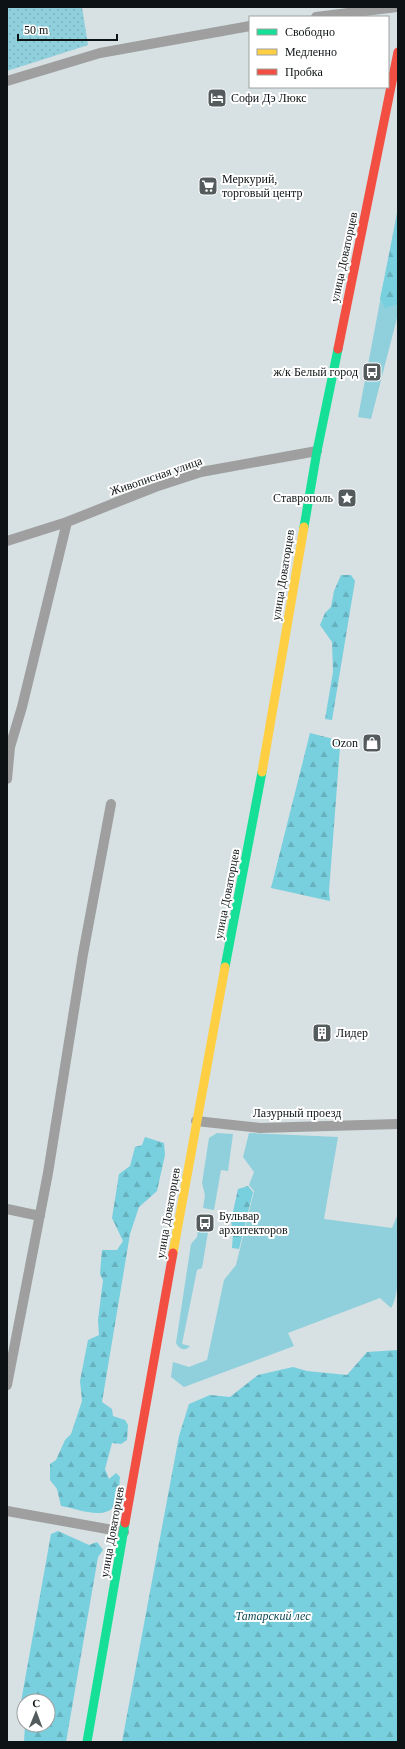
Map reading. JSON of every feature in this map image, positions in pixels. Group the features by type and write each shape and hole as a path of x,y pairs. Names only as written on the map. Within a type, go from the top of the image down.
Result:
{"main road":[{"name":"улица Доваторцев","path":"87,1742 196,1121 273,714 317,452 398,52"}],"street":[{"path":"324,16 397,7"},
{"path":"7,81 100,53 249,26"},
{"name":"Живописная улица","path":"7,541 67,522 155,487 201,472 317,452"},
{"path":"7,780 9,748 22,707 67,522"},
{"path":"7,1385 40,1216 83,954 110,804"},
{"name":"Лазурный проезд","path":"196,1121 260,1128 398,1124"},
{"path":"7,1209 40,1216"},
{"path":"7,1511 124,1532"}],"shaded area":[{"path":"7,7 82,7 88,45 7,71"},
{"path":"398,207 398,314 371,419 358,417"},
{"path":"217,1133 233,1134 228,1171 221,1170 214,1210 203,1208 205,1195 202,1183 209,1138"},
{"path":"249,1133 338,1137 324,1219 392,1228 398,1214 399,1263 397,1290 391,1308 380,1298 288,1333 294,1346 184,1387 171,1377 173,1362 189,1367 207,1360 224,1280 236,1265 254,1191 249,1185 254,1172 243,1157"},
{"path":"199,1225 209,1226 202,1268 197,1270 182,1344 190,1346 184,1349 180,1348 176,1343 191,1244 197,1237"}],"green space":[{"path":"398,211 398,304 385,308 380,299"},
{"path":"341,575 351,575 355,581 332,720 325,719 333,672 332,642 320,625 325,613 331,607 334,591"},
{"path":"310,733 337,740 340,747 329,891 330,901 271,888"},
{"path":"145,1137 164,1143 165,1155 157,1191 139,1207 130,1234 102,1402 112,1409 113,1416 125,1420 128,1425 127,1440 121,1444 112,1443 105,1469 109,1479 116,1473 120,1477 117,1502 106,1512 91,1513 61,1506 57,1489 50,1480 50,1464 56,1460 65,1440 71,1434 82,1401 80,1381 88,1340 99,1335 98,1320 103,1280 100,1274 102,1250 117,1250 123,1241 112,1218 119,1174 130,1166 135,1147 142,1145"},
{"path":"248,1186 253,1192 239,1249 232,1248 233,1234 231,1221 238,1189"},
{"name":"Татарский лес","path":"398,1350 398,1742 122,1742 179,1436 189,1404 210,1395 230,1397 258,1375 293,1367 307,1371 347,1375 367,1352"},
{"path":"58,1531 89,1545 97,1542 103,1550 98,1557 66,1742 24,1742 25,1733 56,1733 56,1693 23,1693 51,1534"}],"traffic: fast":[{"path":"304,527 317,451 338,349"},
{"path":"225,967 262,772"},
{"path":"87,1742 125,1523"}],"traffic: slow":[{"path":"262,772 304,527"},
{"path":"173,1253 225,967"}],"traffic: jam":[{"path":"338,349 398,52"},
{"path":"125,1523 173,1253"}],"place":[{"name":"Софи Дэ Люкс","path":"217,98"},
{"name":"Меркурий, торговый центр","path":"208,186"},
{"name":"ж/к Белый город","path":"372,372"},
{"name":"Ставрополь","path":"347,498"},
{"name":"Ozon","path":"372,743"},
{"name":"Лидер","path":"322,1033"},
{"name":"Бульвар архитекторов","path":"205,1223"}]}
